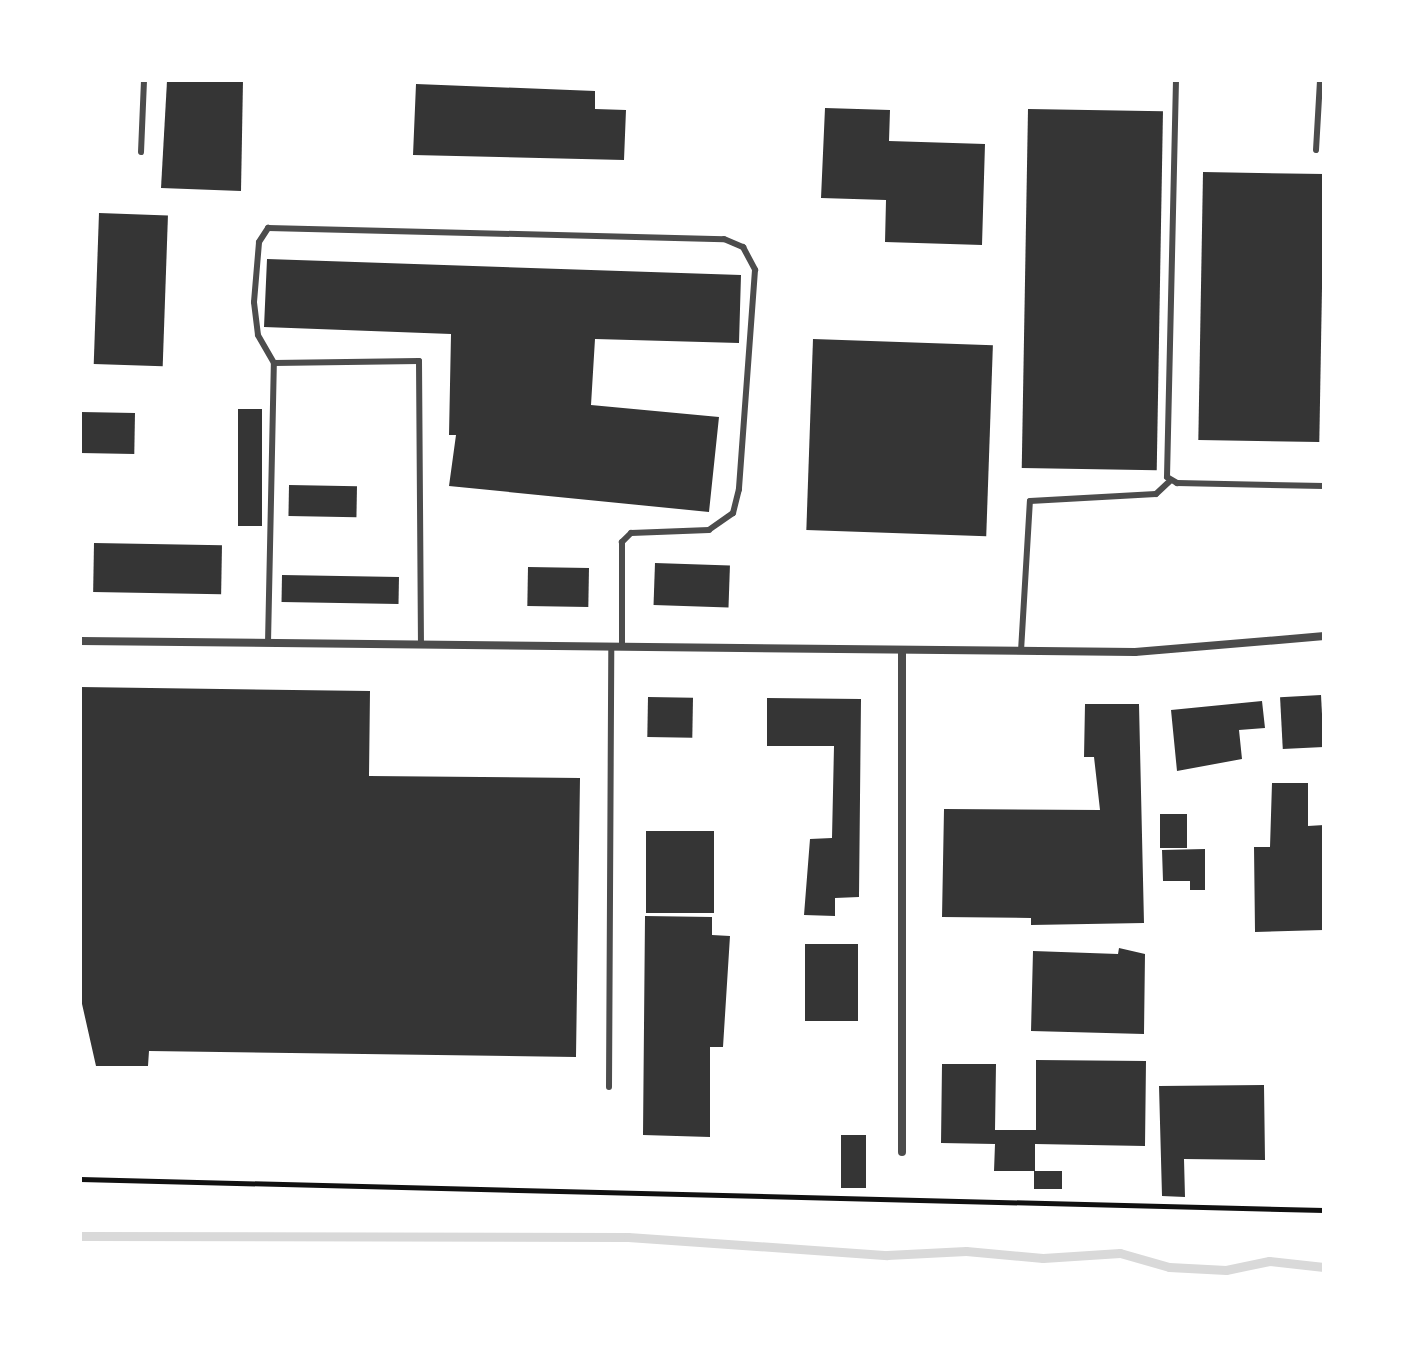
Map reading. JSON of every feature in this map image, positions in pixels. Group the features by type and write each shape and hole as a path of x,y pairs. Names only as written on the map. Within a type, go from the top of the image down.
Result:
{"street":[{"path":"80,641 1135,652 1324,636"},
{"path":"902,650 902,1152"}],"lane":[{"path":"141,152 144,80"},
{"path":"1170,481 1165,472 1176,80"},
{"path":"1316,150 1320,80"},
{"path":"268,643 274,363 258,335 254,302 259,242 268,228 724,239 743,247 755,270 733,513 709,530 631,533 622,542 622,647"},
{"path":"274,363 419,361 421,645"},
{"path":"1021,651 1030,501 1156,494 1170,481 1324,486"},
{"path":"609,1087 611,647"}],"path":[{"path":"80,1179 1324,1210"}],"building":[{"path":"243,80 241,191 161,188 167,81"},
{"path":"416,84 595,91 595,109 626,110 624,160 413,155"},
{"path":"825,108 890,110 889,141 985,144 982,245 885,242 886,200 821,198"},
{"path":"1028,109 1163,111 1157,470 1022,468"},
{"path":"1203,172 1324,174 1319,442 1198,440"},
{"path":"99,213 168,215 163,366 94,364"},
{"path":"267,259 741,275 739,343 595,339 591,405 719,417 709,512 449,486 456,435 449,435 451,334 264,327"},
{"path":"813,339 993,345 986,536 806,530"},
{"path":"238,409 262,409 262,526 238,526"},
{"path":"81,412 135,413 134,454 80,453"},
{"path":"289,485 357,486 356,517 288,516"},
{"path":"94,543 222,545 221,594 93,592"},
{"path":"655,563 730,566 728,608 654,605"},
{"path":"528,567 589,568 588,607 527,606"},
{"path":"282,575 399,577 399,604 282,602"},
{"path":"80,687 370,691 369,776 580,778 576,1057 149,1051 148,1066 96,1066 80,995"},
{"path":"1321,695 1324,747 1283,749 1280,697"},
{"path":"648,697 693,698 692,738 647,737"},
{"path":"767,698 861,699 859,897 835,898 835,916 804,915 810,839 832,838 834,746 767,746"},
{"path":"1262,701 1265,728 1239,730 1242,759 1177,771 1171,710"},
{"path":"1085,704 1139,704 1144,923 1031,925 1031,918 942,917 944,809 1100,810 1094,757 1084,757"},
{"path":"1272,783 1308,783 1308,826 1324,825 1324,930 1255,932 1254,847 1270,847"},
{"path":"1160,814 1187,814 1187,848 1160,848"},
{"path":"646,831 714,831 714,913 646,913"},
{"path":"1205,849 1205,890 1190,890 1190,881 1163,881 1162,850"},
{"path":"645,916 712,917 712,935 730,936 723,1047 710,1047 710,1137 643,1135"},
{"path":"805,944 858,944 858,1021 805,1021"},
{"path":"1119,948 1145,954 1144,1034 1031,1031 1033,951 1118,954"},
{"path":"1036,1060 1146,1061 1145,1146 1035,1144 1035,1171 1062,1171 1062,1189 1034,1189 1034,1171 994,1171 995,1144 941,1143 942,1064 996,1064 995,1130 1036,1130"},
{"path":"1264,1085 1265,1160 1184,1159 1185,1197 1162,1196 1159,1086"},
{"path":"841,1135 866,1135 866,1188 841,1188"}],"waterway":[{"path":"80,1236 628,1237 887,1255 966,1251 1043,1258 1120,1253 1169,1267 1226,1270 1269,1261 1324,1267"}]}
